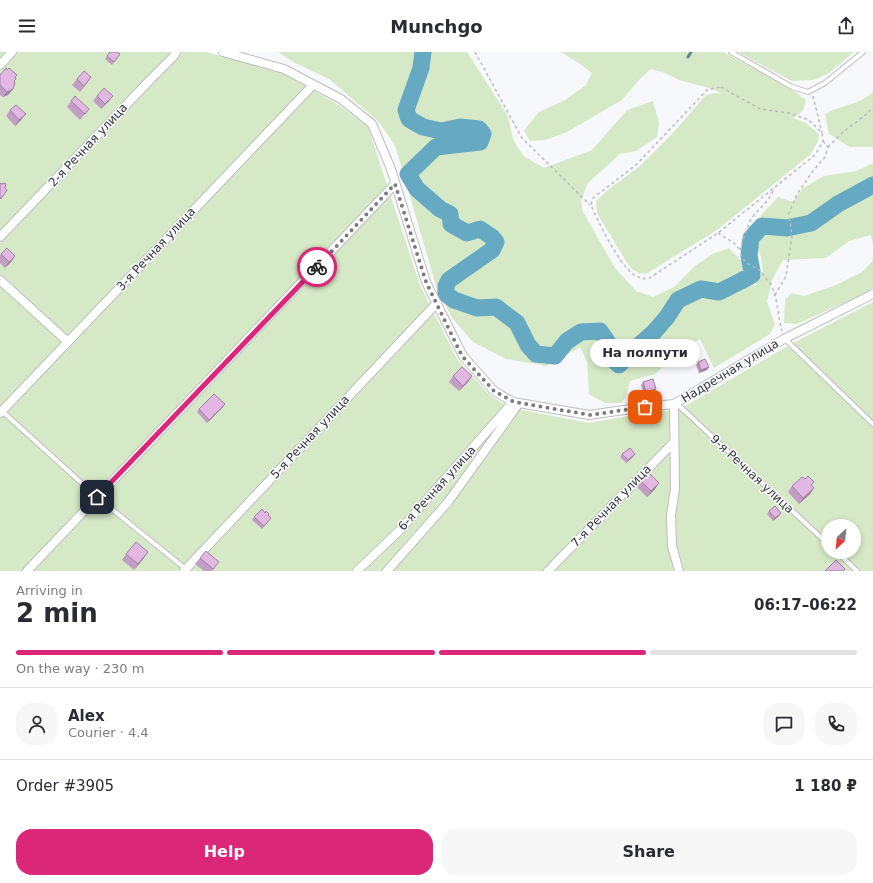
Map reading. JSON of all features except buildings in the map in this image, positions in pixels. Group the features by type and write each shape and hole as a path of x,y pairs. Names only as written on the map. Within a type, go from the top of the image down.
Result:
{"street":[{"path":"0,65 12,52"},
{"name":"2-я Речная улица","path":"0,237 174,56 176,52"},
{"name":"Надречная улица","path":"223,52 284,69 341,99 372,124 391,169 426,282 462,356 494,391 516,403 590,415 675,404 784,339 873,294"},
{"name":"3-я Речная улица","path":"1,412 313,84"},
{"path":"27,571 395,184"},
{"path":"0,280 68,342"},
{"name":"5-я Речная улица","path":"186,570 437,303"},
{"name":"6-я Речная улица","path":"357,571 400,530 516,403"},
{"name":"6-я Речная улица","path":"387,571 448,502 516,403"},
{"path":"675,404 674,489 671,515 672,546 679,571"},
{"name":"7-я Речная улица","path":"548,571 674,442"}],"lane":[{"path":"731,52 792,87 808,92 825,82 863,52"},
{"path":"784,339 873,424"},
{"name":"9-я Речная улица","path":"675,404 821,538"},
{"path":"1,412 97,497 186,570"},
{"path":"844,559 857,571"}],"path":[{"path":"475,52 522,138 591,205 596,219 624,264 632,274 639,278 648,279 718,233 815,155 823,141"},
{"path":"591,205 593,198 636,164 707,90 722,87 760,109 789,113 809,120 822,133"},
{"path":"812,90 823,141 828,147"},
{"path":"775,295 786,276 792,236 789,213 796,194 825,158 828,147 843,132 868,113 873,107"},
{"path":"740,250 749,224 754,215 770,199 774,189"},
{"path":"718,233 734,243 740,250 746,262 762,271 764,277 771,284 775,295 784,339"}],"green space":[{"path":"0,52 206,52 282,73 337,104 368,127 420,285 457,359 490,396 512,408 589,423 645,413 680,409 791,344 873,302 873,571 0,571"},
{"path":"278,52 467,52 508,116 513,139 518,148 525,157 544,168 592,150 627,110 653,101 659,123 657,137 636,151 620,154 588,183 581,201 583,212 615,268 636,291 653,297 674,287 695,266 712,254 729,248 743,263 743,275 755,286 763,271 761,257 755,241 761,215 778,197 793,202 803,188 824,176 856,171 873,163 873,244 871,235 849,241 826,258 783,260 772,280 767,302 775,324 770,334 714,368 700,339 671,357 656,374 630,381 626,397 621,403 605,403 589,394 587,362 580,347 546,366 506,359 473,342 452,318 436,286 395,145 378,121 329,79 295,63"},
{"path":"561,52 723,52 791,89 806,100 803,111 793,118 806,123 819,134 818,141 811,154 717,230 646,274 638,273 632,269 626,261 597,213 597,200 640,166 672,134 706,95 716,93 722,94 713,89 679,80 665,73 651,69 640,79 622,100 567,132 545,140 530,141 524,131 539,112 565,100 586,85 592,73"},
{"path":"738,52 854,52 829,73 814,80 792,81"},
{"path":"873,92 873,147 850,147 829,134 825,114 862,100"},
{"path":"873,255 873,288 859,296 797,324 784,323 785,300 791,293 804,296 836,285 862,272 872,262"}],"waterway":[{"path":"423,52 421,68 406,110 409,119 423,127 441,131 460,127 479,129 483,134 480,142 436,147 408,174 417,189 440,209 450,214 451,224 467,233 480,229 492,237 496,242 492,250 449,280 446,286 446,294 454,300 477,308 496,307 517,323 528,345 536,354 555,356 567,341 581,332 600,331 607,341 607,354 619,365 654,332 667,317 678,300 701,289 719,292 752,275 749,256 751,238 762,226 787,228 811,223 838,204 873,185"},
{"path":"688,57 691,52"}],"way so far":[{"path":"317,267 395,184 426,282 462,356 494,391 514,402 590,415 645,407"}],"place":[{"name":"На полпути","path":"645,407"}],"route":[{"path":"97,497 317,267"}]}
